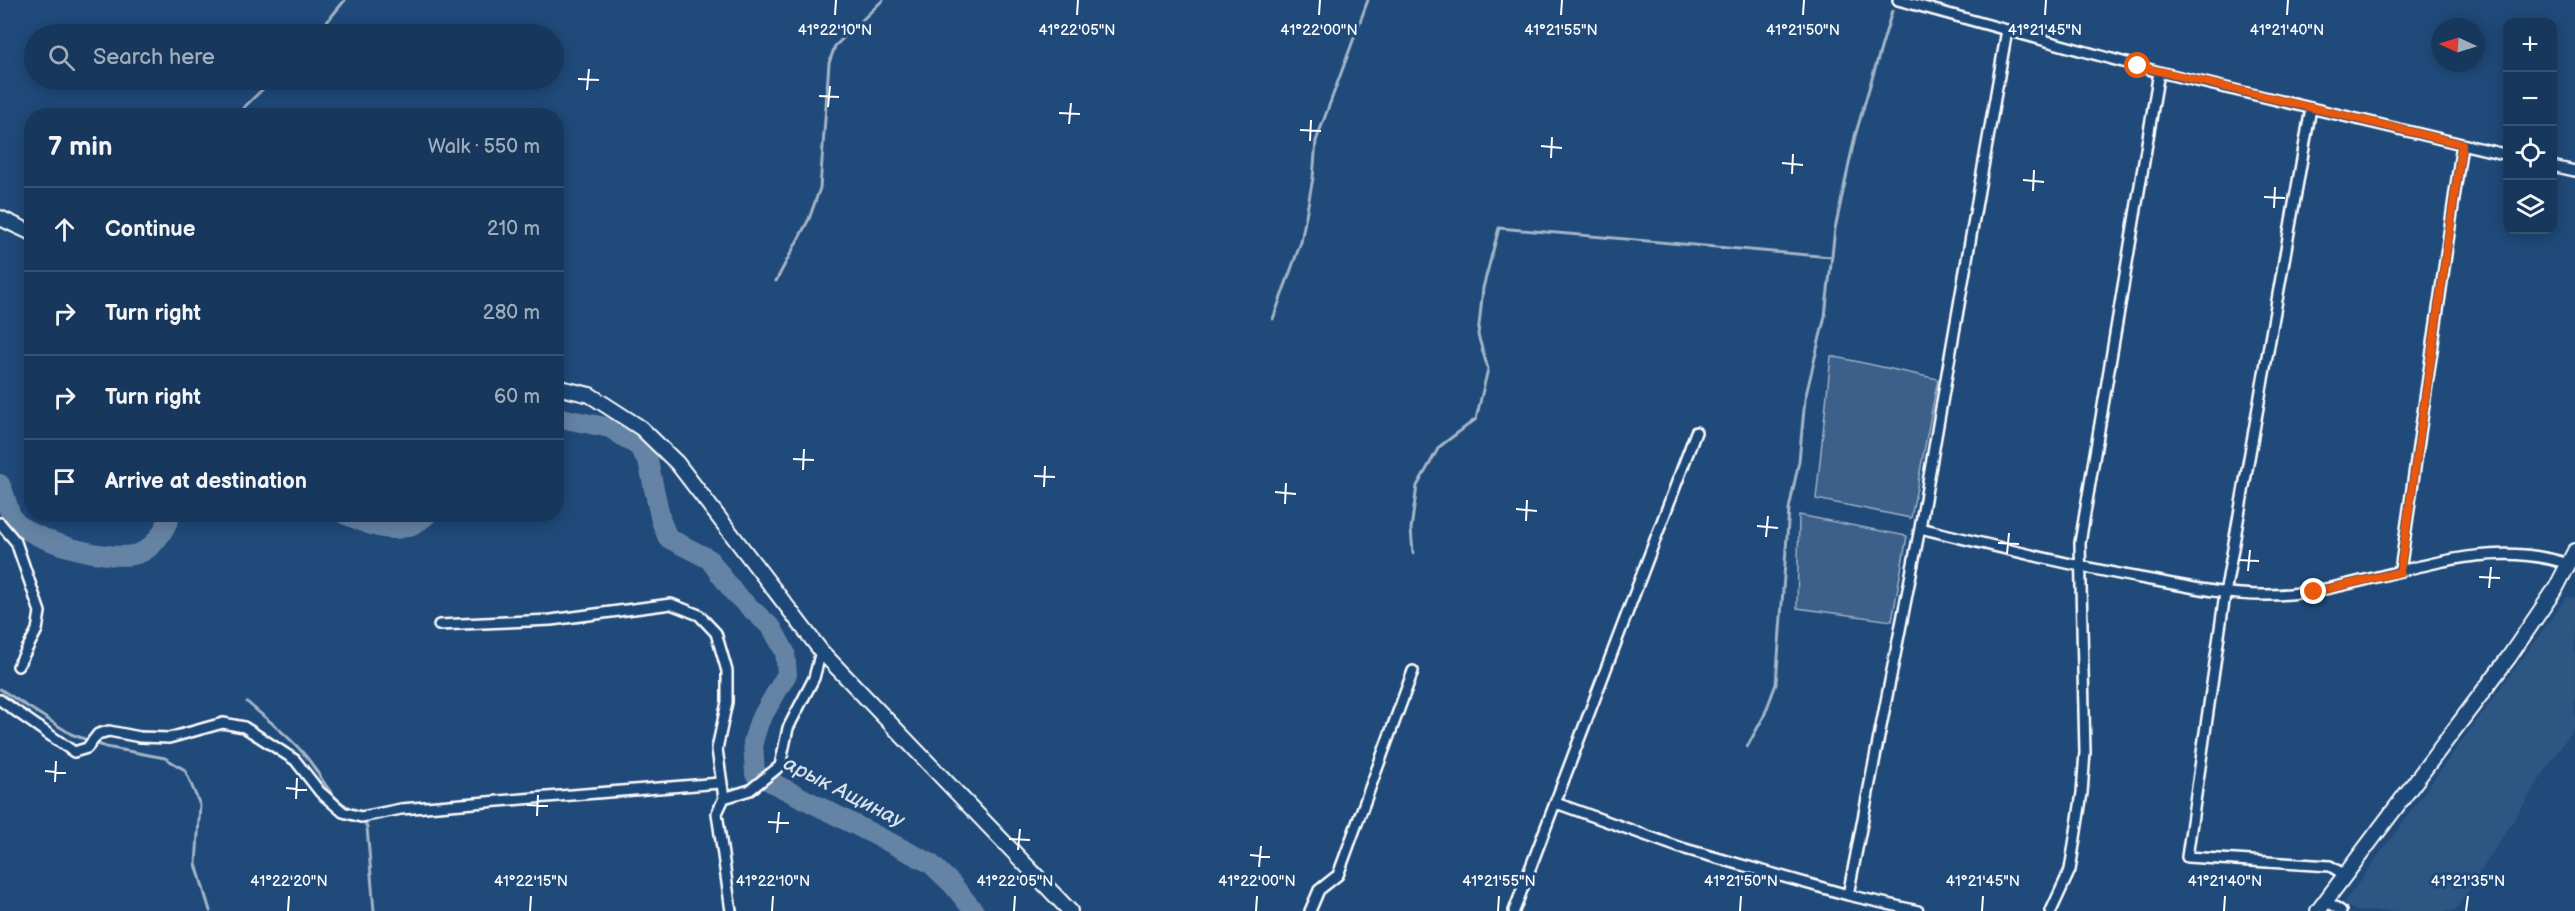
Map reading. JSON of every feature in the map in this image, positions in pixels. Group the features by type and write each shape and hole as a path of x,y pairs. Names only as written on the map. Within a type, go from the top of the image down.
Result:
{"main road":[{"path":"0,218 24,229"},
{"path":"564,389 590,395 641,428 677,463 821,651 1070,911"},
{"path":"2322,906 2509,657 2556,588 2572,558"}],"street":[{"path":"1898,0 2158,72 2503,154"},
{"path":"1848,895 1920,528 2007,30"},
{"path":"2051,911 2070,870 2082,793 2085,752 2080,543 2158,72"},
{"path":"2311,108 2225,594 2187,857 2330,866 2345,875"},
{"path":"2400,572 2462,144"},
{"path":"2557,167 2575,171"},
{"path":"1514,911 1696,432"},
{"path":"0,523 16,542 40,612 37,630 18,666"},
{"path":"1920,528 2081,568 2225,594 2266,595 2314,592 2475,555 2512,552 2572,558"},
{"path":"439,625 551,620 670,604 699,615 716,633 727,670 727,702 717,750 724,798 717,813 731,911"},
{"path":"724,798 750,790 780,766 788,728 814,678 821,651"},
{"path":"1310,911 1319,890 1338,875 1413,670"},
{"path":"0,700 74,752 87,748 98,734 109,731 140,737 169,738 223,723 244,727 295,760 320,792 343,812 361,817 400,809 720,783"},
{"path":"1556,803 1678,847 1848,895 1918,911"},
{"path":"2322,906 2341,911"}],"shaded area":[{"path":"1831,356 1938,379 1911,518 1816,499"},
{"path":"1799,515 1907,536 1892,621 1797,608"},
{"path":"2567,597 2575,598 2575,725 2455,911 2356,911 2343,904"}],"waterway":[{"path":"325,24 345,0"},
{"path":"776,281 809,219 820,188 829,63 835,46 883,0"},
{"path":"1273,319 1301,242 1313,178 1316,141 1368,0"},
{"path":"1747,747 1764,716 1776,684 1789,509 1799,461 1805,399 1825,316 1835,229 1855,136 1892,11"},
{"path":"243,108 262,90"},
{"path":"1413,553 1411,529 1417,486 1439,447 1476,419 1488,369 1478,335 1483,288 1499,228 1831,257"},
{"name":"арык Ащинау","path":"564,419 610,428 638,446 648,461 661,521 668,538 709,559 735,594 772,628 785,652 787,674 759,722 753,742 755,774 930,863 952,884 974,911"},
{"name":"арык Ащинау","path":"0,484 13,519 22,527 54,542 93,553 128,556 140,553 155,542 167,522"},
{"name":"арык Ащинау","path":"364,522 387,529 407,527 418,522"},
{"path":"0,689 71,734 106,747 165,758 185,770 200,805 196,864 210,911"},
{"path":"247,702 297,746 331,793 356,811"},
{"path":"362,819 367,827 374,911"}],"route":[{"path":"2138,66 2462,144 2400,572 2314,592"}]}
